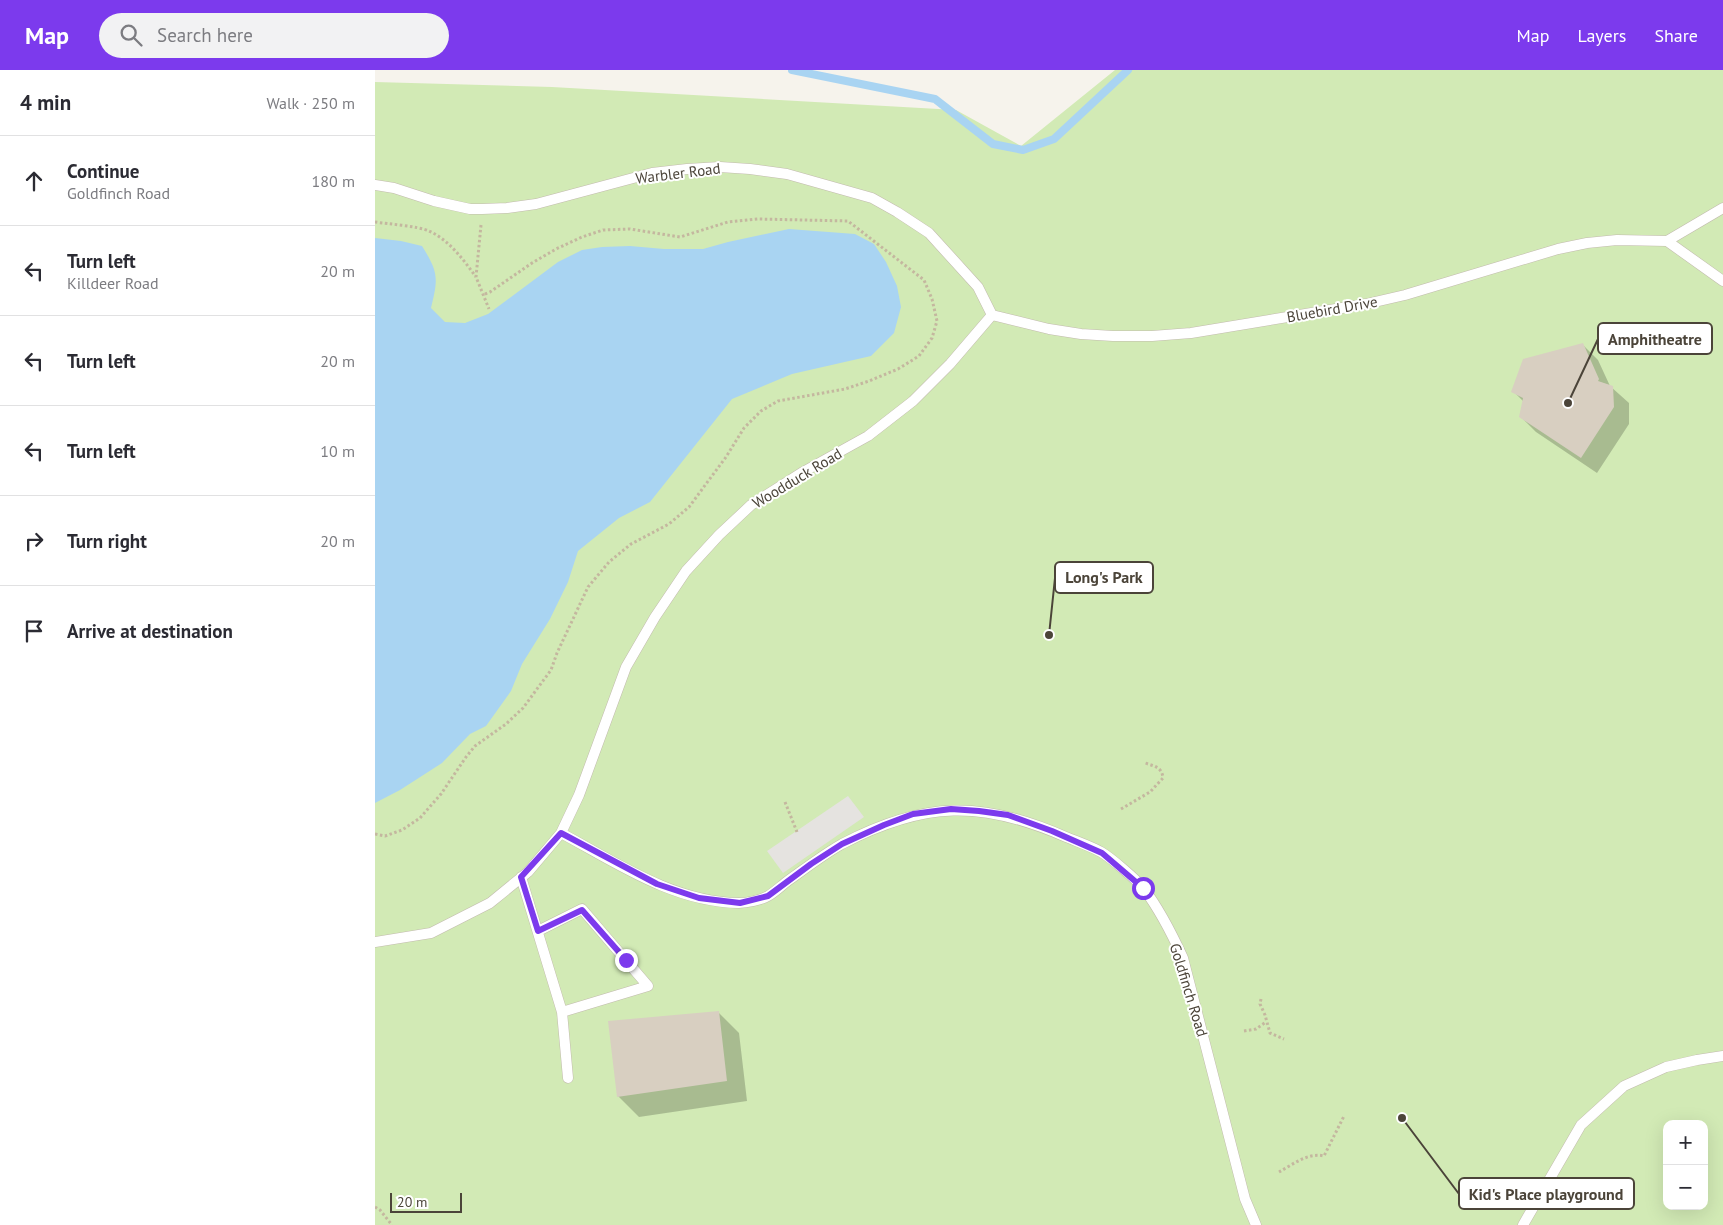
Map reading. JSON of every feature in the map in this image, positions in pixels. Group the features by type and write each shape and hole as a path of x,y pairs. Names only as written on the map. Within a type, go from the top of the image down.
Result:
{"lane":[{"name":"Warbler Road","path":"375,185 394,188 434,201 470,209 482,209 536,204 652,173 720,166 787,174 872,198 929,233 978,287 992,315"},
{"name":"Bluebird Drive","path":"992,315 1049,330 1081,334 1142,336 1191,333 1405,295 1558,249 1587,243 1617,240 1667,240 1723,208"},
{"path":"1667,240 1723,281"},
{"name":"Woodduck Road","path":"375,942 431,933 490,903 521,877 561,833 579,795 626,667 655,617 686,571 719,535 751,505 803,472 868,436 913,401 950,364 992,315"},
{"name":"Goldfinch Road","path":"561,833 657,884 699,898 740,903 768,896 842,844 913,814 951,809 1008,815 1052,831 1102,853 1143,888 1170,928 1183,958 1245,1199 1257,1225"},
{"path":"521,877 562,1012 567,1078"},
{"path":"538,931 582,910 648,986 562,1012"},
{"path":"1523,1225 1581,1125 1624,1086 1666,1067 1723,1056"}],"path":[{"path":"476,277 482,209"},
{"path":"375,834 385,836 402,830 421,818 441,794 475,746 506,724 523,708 551,670 588,587 609,562 631,544 669,524 689,507 726,457 744,428 761,410 778,401 845,389 869,382 898,369 919,356 932,338 937,321 932,299 924,280 848,221 757,219 728,222 680,237 630,229 603,230 582,237 557,249 483,295"},
{"path":"375,222 428,230 442,238 461,256 476,277 489,309"},
{"path":"1121,809 1150,792 1163,778 1162,772 1159,769 1145,763"},
{"path":"785,802 797,832"},
{"path":"1261,999 1260,1004 1265,1015 1269,1033 1284,1040"},
{"path":"1244,1030 1256,1028 1266,1022"},
{"path":"1279,1172 1309,1156 1317,1154 1324,1156 1344,1116"},
{"path":"375,1207 384,1214 392,1225"}],"green space":[{"path":"1115,70 1723,70 1723,1225 375,1225 375,82 552,87 956,110 1021,146"}],"shaded area":[{"path":"848,796 864,817 783,873 767,851"}],"water":[{"path":"789,229 855,234 874,244 886,262 897,286 901,307 894,333 871,356 792,374 732,399 650,502 619,518 578,551 568,582 550,619 522,664 511,691 486,726 470,734 442,763 400,790 375,803 375,238 422,246 432,263 435,276 436,283 431,308 445,322 465,323 488,314 558,262 582,250 630,246 664,249 703,249"}],"building":[{"path":"1583,343 1599,379 1598,381 1613,386 1614,407 1581,458 1519,417 1523,398 1511,392 1523,359"},
{"path":"719,1011 727,1081 617,1097 608,1021"}],"waterway":[{"path":"792,70 935,99 993,144 1023,150 1054,139 1128,70"}],"place":[{"name":"Amphitheatre","path":"1568,403"},
{"name":"Long's Park","path":"1049,635"},
{"name":"Kid's Place playground","path":"1402,1118"}],"route":[{"path":"626,960 582,910 538,931 521,877 528,872 561,833 657,884 699,898 740,903 768,896 842,844 884,825 913,814 951,809 979,811 1008,815 1052,831 1102,853 1143,888"}]}
